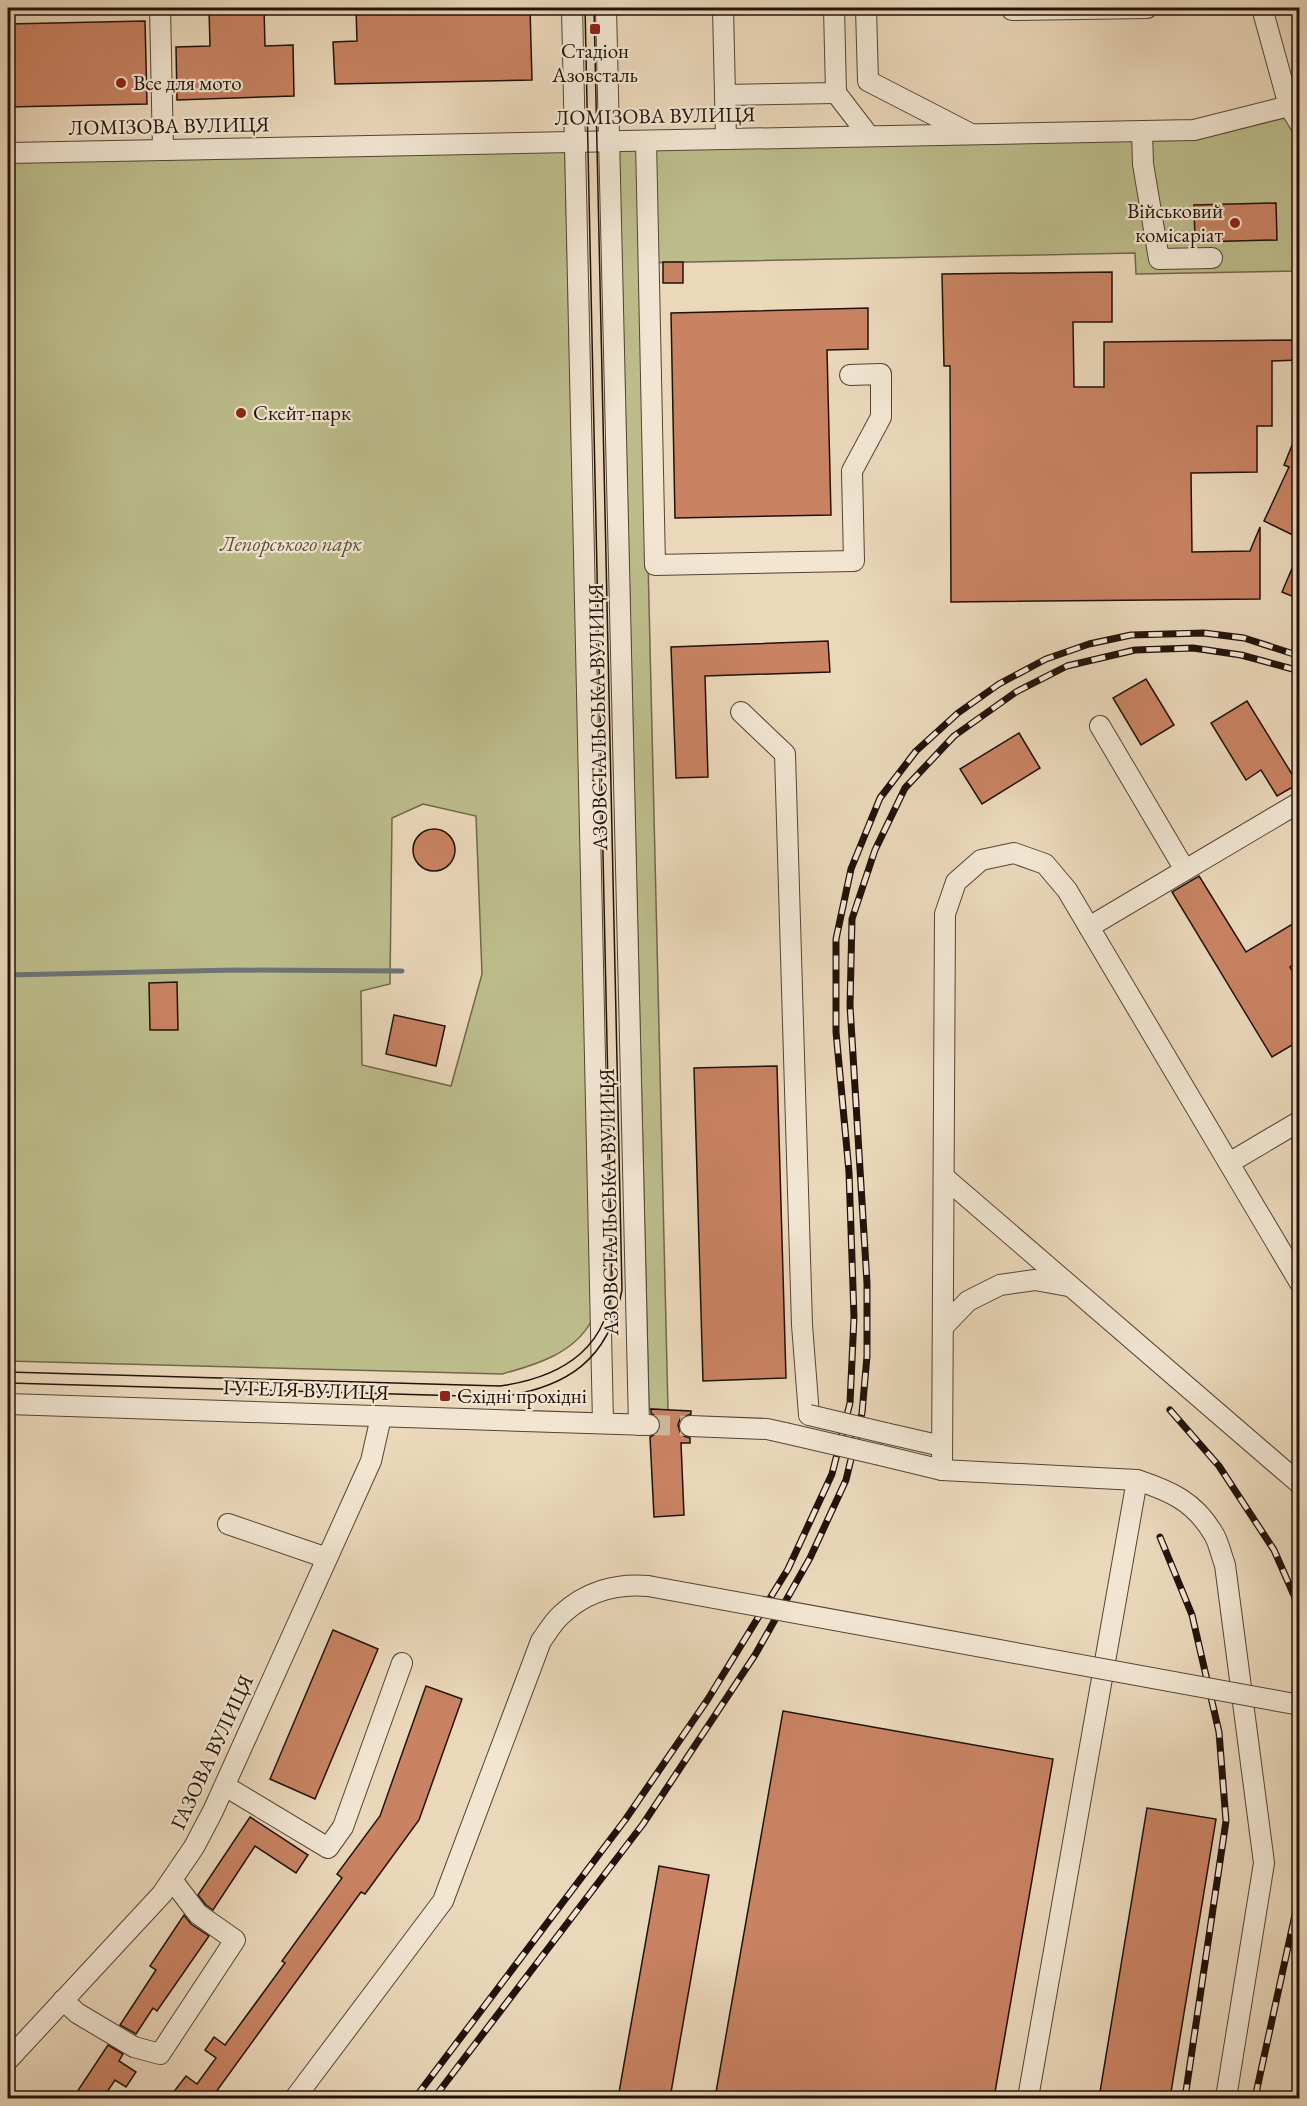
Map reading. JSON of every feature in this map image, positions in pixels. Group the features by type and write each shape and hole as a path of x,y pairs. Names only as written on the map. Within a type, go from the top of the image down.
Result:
{"street":[{"path":"160,8 163,150"},
{"name":"АЗОВСТАЛЬСЬКА ВУЛИЦЯ","path":"572,8 603,1424"},
{"name":"АЗОВСТАЛЬСЬКА ВУЛИЦЯ","path":"606,8 644,1425"},
{"path":"723,8 726,139"},
{"path":"834,8 836,93 869,136"},
{"path":"866,8 868,81 972,134"},
{"path":"1012,10 1147,8"},
{"path":"1262,8 1299,124"},
{"path":"725,95 836,93"},
{"name":"ЛОМІЗОВА ВУЛИЦЯ","path":"8,153 1194,130 1294,106"},
{"path":"1142,131 1143,164 1159,259 1212,258"},
{"path":"645,141 655,565 854,561 852,471 882,417 880,374 850,375"},
{"path":"741,712 785,754 802,1325 809,1415 942,1446"},
{"path":"1100,726 1185,870"},
{"path":"1089,927 1299,802"},
{"path":"942,1470 945,914 956,882 981,860 1014,853 1046,864 1067,890 1299,1283"},
{"path":"1229,1163 1299,1121"},
{"path":"944,1177 1299,1484"},
{"path":"943,1327 968,1301 1000,1285 1035,1280 1071,1287"},
{"name":"ГУГЕЛЯ ВУЛИЦЯ","path":"8,1404 644,1425"},
{"name":"ГАЗОВА ВУЛИЦЯ","path":"8,2060 162,1894 194,1847 225,1786 371,1461 381,1417"},
{"path":"690,1426 767,1429 942,1470 1137,1480 1168,1490 1194,1508 1214,1534 1225,1565 1264,1863 1226,2098"},
{"path":"1028,2098 1137,1480"},
{"path":"228,1524 327,1558"},
{"path":"295,2098 442,1901 541,1641 560,1615 586,1597 610,1588 648,1586 1299,1705"},
{"path":"225,1786 328,1848 343,1827 402,1663"},
{"path":"63,2000 77,2013 134,2047 160,2054 235,1940 198,1914 172,1880"}],"green space":[{"path":"1299,114 1299,271 1136,274 1135,253 641,263 668,1410 649,1409 619,149 1194,139"},
{"name":"Лепорського парк","path":"565,148 592,1320 576,1341 541,1362 502,1374 8,1361 8,159","holes":["423,804 476,816 482,974 451,1086 362,1065 361,991 390,984 392,818"]}],"building":[{"path":"209,8 264,8 265,46 293,45 294,96 177,100 176,47 210,46"},
{"path":"356,8 530,8 532,80 335,84 333,42 357,41"},
{"path":"145,21 147,104 8,107 8,24"},
{"path":"1276,203 1277,240 1195,242 1194,205"},
{"path":"663,262 683,262 683,283 663,283"},
{"path":"1112,272 1112,322 1073,322 1074,387 1104,387 1104,342 1299,340 1299,360 1272,361 1272,426 1257,426 1257,472 1191,473 1192,552 1250,551 1260,527 1260,599 951,602 950,366 944,366 942,274"},
{"path":"868,308 868,349 827,350 831,515 675,518 671,313"},
{"path":"1299,428 1299,538 1264,521 1289,467 1284,465"},
{"path":"1299,552 1299,599 1282,592"},
{"path":"828,641 830,672 705,676 708,777 676,778 671,647"},
{"path":"1146,679 1174,725 1141,745 1113,698"},
{"path":"1247,701 1298,784 1277,796 1261,770 1246,780 1211,723"},
{"path":"1019,733 1040,768 982,804 960,769"},
{"path":"434,829 442,830 449,835 454,842 454,858 449,865 442,870 434,871 426,870 419,865 414,858 413,850 414,842 419,835 426,830"},
{"path":"1199,876 1246,952 1299,920 1299,960 1290,967 1299,983 1299,1041 1272,1057 1172,892"},
{"path":"177,982 178,1030 150,1030 149,983"},
{"path":"394,1015 445,1026 436,1066 386,1054"},
{"path":"777,1066 786,1378 703,1381 694,1068"},
{"path":"651,1409 691,1411 691,1414 680,1419 678,1425 680,1432 690,1438 690,1443 681,1443 684,1515 654,1517 650,1437 659,1432 661,1425 659,1419 651,1413"},
{"path":"333,1630 378,1649 315,1799 270,1779"},
{"path":"426,1686 462,1699 419,1820 365,1894 361,1892 213,2096 216,2098 169,2098 186,2076 197,2084 216,2058 205,2050 214,2037 225,2045 285,1963 282,1961 342,1878 337,1874 380,1816"},
{"path":"783,1711 1053,1759 994,2098 715,2098"},
{"path":"1147,1808 1216,1819 1170,2098 1099,2098"},
{"path":"250,1817 308,1855 296,1873 255,1846 213,1910 198,1895"},
{"path":"659,1866 709,1875 670,2098 618,2098"},
{"path":"184,1915 191,1924 209,1936 157,2011 153,2008 136,2034 120,2025 156,1970 150,1966"},
{"path":"108,2045 123,2054 119,2061 136,2072 126,2087 115,2080 103,2098 73,2098"}],"waterway":[{"path":"8,975 235,970 402,971"}],"tunnel":[{"path":"650,1425 690,1426"}],"tram line":[{"path":"8,1372 500,1386 523,1382 564,1366 580,1354 604,1322 610,1301 612,1277 585,8"},
{"path":"8,1383 499,1397 545,1386 564,1378 581,1366 607,1335 616,1314 622,1290 594,8"}],"railway":[{"path":"415,2098 625,1820 708,1699 788,1569 832,1474 850,1403 854,1317 849,1172 836,1032 836,939 851,869 880,798 916,751 958,713 999,684 1046,659 1089,644 1131,635 1204,633 1244,638 1300,656"},
{"path":"434,2098 643,1824 755,1655 810,1558 846,1480 862,1413 867,1356 867,1283 850,1006 852,919 875,850 905,788 954,736 1016,692 1067,666 1135,650 1193,648 1241,655 1300,671"},
{"path":"1170,1410 1219,1466 1274,1550 1300,1609"},
{"path":"1160,1537 1192,1615 1219,1732 1226,1821 1185,2098"},
{"path":"1255,2098 1300,1892"}],"place":[{"name":"Стадіон Азовсталь","path":"595,29"},
{"name":"Все для мото","path":"121,83"},
{"name":"Військовий комісаріат","path":"1235,223"},
{"name":"Скейт-парк","path":"241,413"},
{"name":"Східні прохідні","path":"445,1396"}]}
